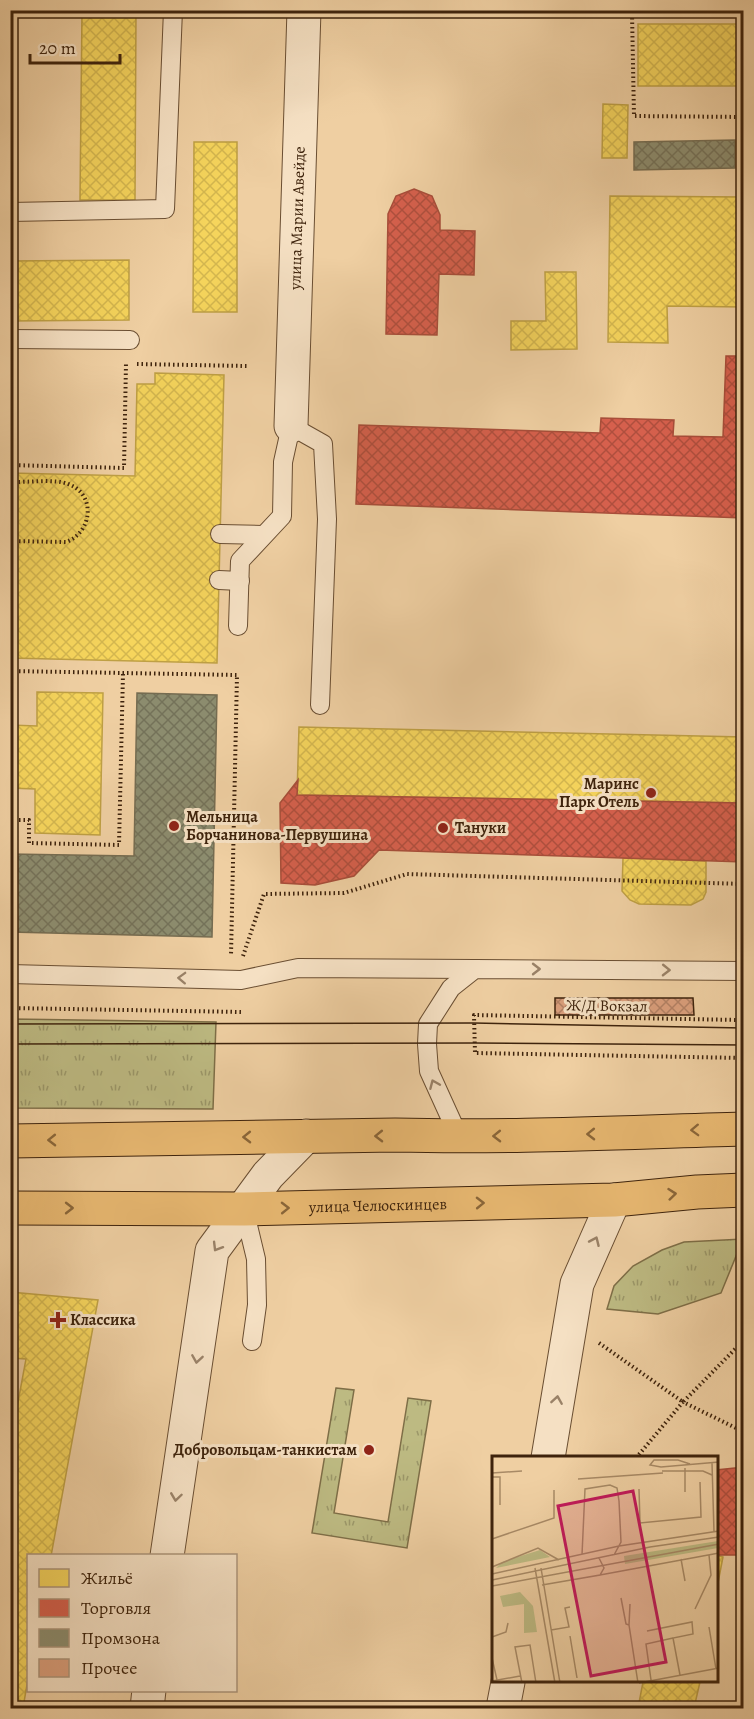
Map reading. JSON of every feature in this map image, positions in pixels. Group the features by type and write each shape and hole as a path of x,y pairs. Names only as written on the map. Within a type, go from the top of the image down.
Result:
{"main road":[{"path":"10,1140 306,1136 459,1137 744,1129"},
{"name":"улица Челюскинцев","path":"10,1208 244,1209 614,1200 744,1190"}],"street":[{"name":"улица Марии Авейде","path":"291,426 304,10"},
{"path":"167,1554 212,1251 268,1175 306,1136"},
{"path":"548,1456 577,1284 614,1200"},
{"path":"503,1708 508,1683"},
{"path":"147,1708 149,1692"}],"lane":[{"path":"10,212 165,209 173,10"},
{"path":"10,339 130,340"},
{"path":"238,626 240,561 282,516 284,462 291,426 323,444 327,519 320,705"},
{"path":"220,534 263,535"},
{"path":"219,580 240,581"},
{"path":"10,974 241,980 298,968 744,971"},
{"path":"459,1137 429,1071 428,1024 451,988 475,969"},
{"path":"244,1209 256,1259 257,1305 252,1341"}],"path":[{"path":"744,12 632,13 634,116 744,117"},
{"path":"10,465 124,468 126,363 247,366"},
{"path":"10,484 16,482 67,483 82,495 89,513 83,528 73,539 66,542 10,541"},
{"path":"10,671 237,675 230,959"},
{"path":"10,820 29,820 29,843 119,844 123,673"},
{"path":"241,959 264,894 344,893 406,873 744,884"},
{"path":"10,1008 242,1012"},
{"name":"Ж/Д Вокзал","path":"474,1015 739,1020 738,1057 475,1053 474,1015"},
{"path":"738,1057 744,1058"},
{"path":"596,1340 683,1402 744,1432"},
{"path":"638,1456 683,1402 744,1340"}],"green space":[{"path":"11,1019 216,1022 213,1109 11,1108"},
{"path":"743,1239 721,1293 658,1314 607,1309 614,1286 633,1266 662,1250 684,1242"},
{"path":"336,1388 354,1390 334,1513 388,1522 408,1398 431,1401 407,1548 312,1533"}],"building: Жильё":[{"path":"82,10 136,10 135,200 80,200"},
{"path":"638,24 744,24 744,86 638,86"},
{"path":"603,104 628,105 627,158 602,158"},
{"path":"194,142 237,142 237,312 193,312"},
{"path":"744,144 744,162 740,159 738,152"},
{"path":"610,196 744,197 744,307 667,306 668,343 608,342"},
{"path":"129,260 129,320 10,321 10,261"},
{"path":"545,272 576,272 577,349 511,350 511,321 546,321"},
{"path":"155,373 224,375 217,663 10,658 10,473 135,476 137,384 155,384"},
{"path":"37,692 103,693 100,835 35,833 35,789 10,788 10,725 37,726"},
{"path":"299,727 744,737 744,803 297,795"},
{"path":"623,858 706,861 706,892 703,899 691,905 639,904 630,900 622,891"},
{"path":"10,1292 98,1300 51,1554 27,1554 27,1685 23,1708 10,1708 10,1445 26,1359 10,1358"},
{"path":"718,1556 723,1557 718,1583"},
{"path":"643,1683 700,1683 694,1708 638,1708"}],"building: Торговля":[{"path":"414,189 432,196 440,215 440,230 475,231 474,275 439,274 437,335 386,334 388,214 396,196"},
{"path":"726,356 744,356 744,518 356,504 359,425 600,433 601,418 674,420 673,436 723,437"},
{"name":"Маринс Парк Отель","path":"298,780 297,795 744,803 744,862 379,850 354,876 315,885 281,883 280,803"},
{"path":"744,1467 744,1555 718,1555 718,1470"}],"building: Промзона":[{"path":"735,140 735,168 634,170 634,142"},
{"name":"Мельница Борчанинова-Первушина","path":"137,693 217,695 212,937 10,932 10,854 134,856"}],"building: Прочее":[{"path":"555,998 693,998 694,1015 555,1015"}],"tram line":[{"path":"10,1024 474,1023 744,1028"},
{"path":"10,1044 744,1045"}],"place":[{"name":"Маринс Парк Отель","path":"651,793"},
{"name":"Мельница Борчанинова-Первушина","path":"174,826"},
{"name":"Тануки","path":"443,828"},
{"name":"Классика","path":"58,1320"},
{"name":"Добровольцам-танкистам","path":"369,1450"}]}
